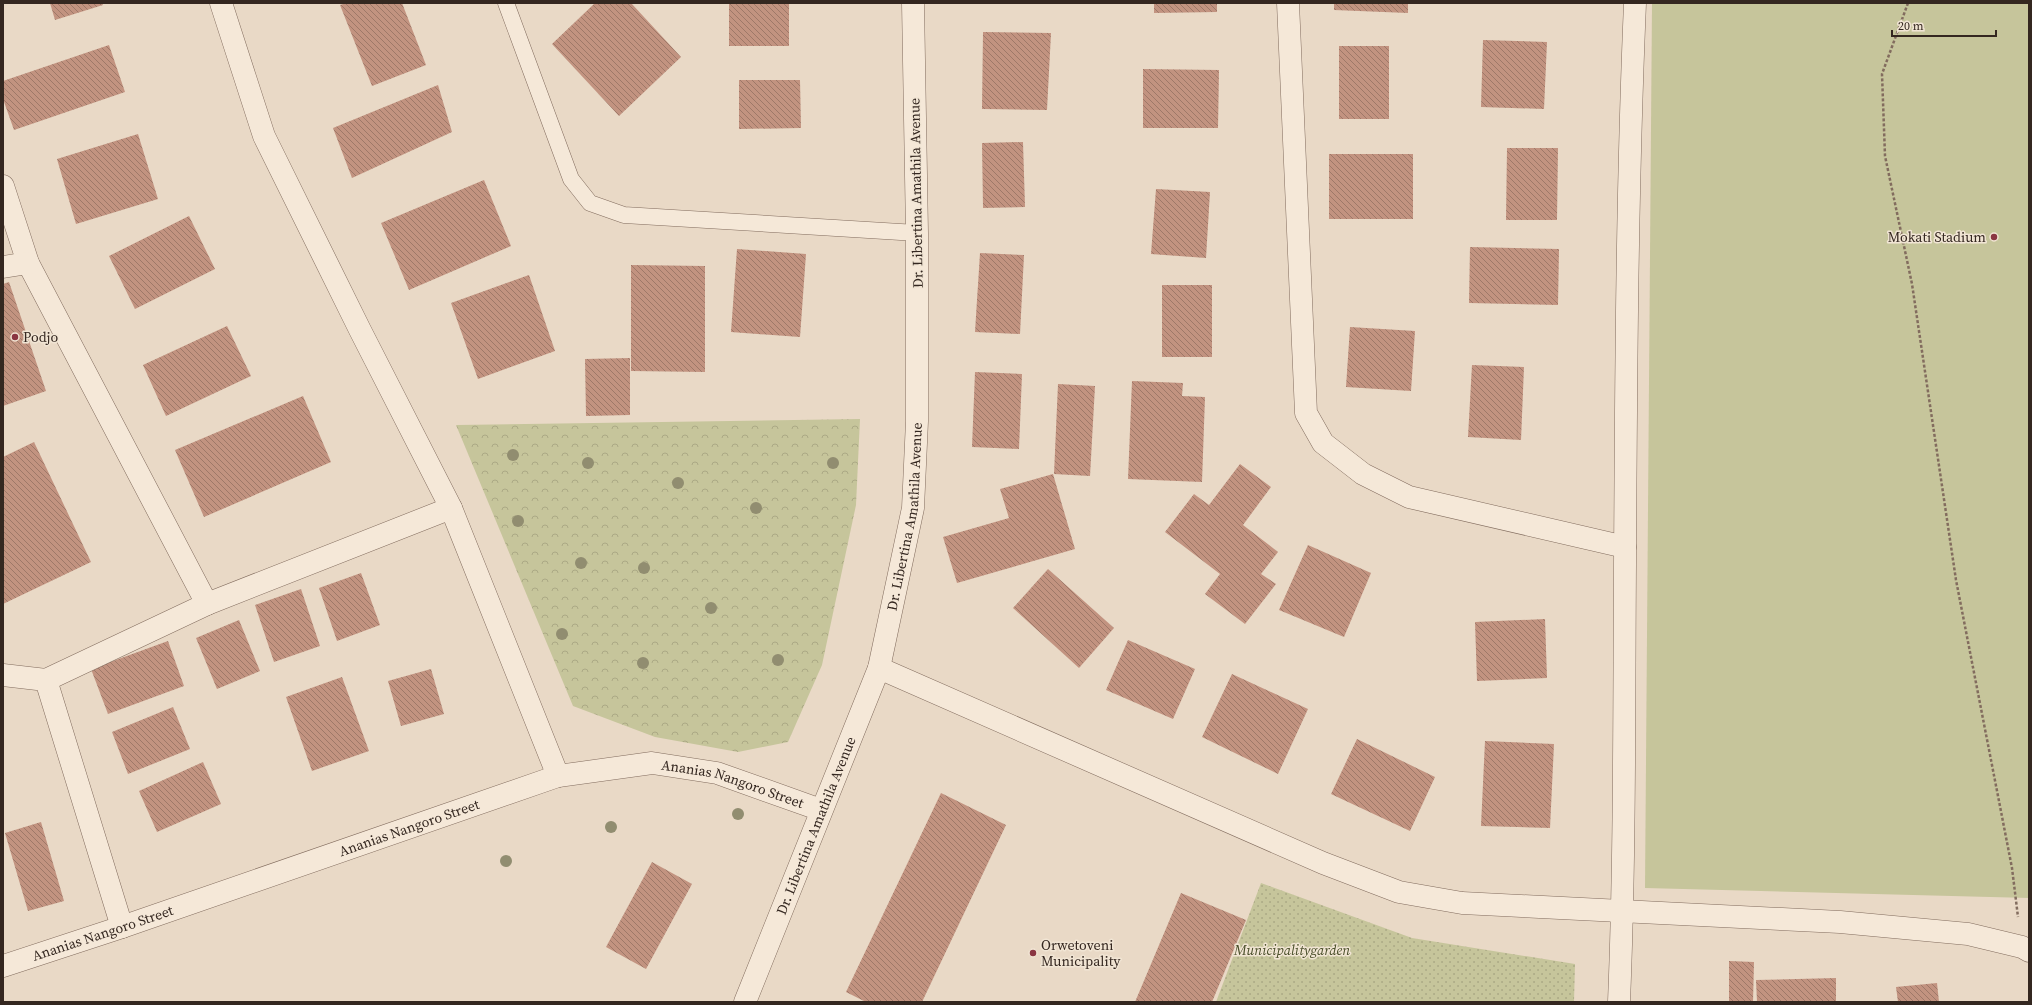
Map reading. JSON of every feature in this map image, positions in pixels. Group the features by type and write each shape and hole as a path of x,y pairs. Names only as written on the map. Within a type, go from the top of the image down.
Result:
{"street":[{"path":"221,3 264,136 360,330 451,508 558,776"},
{"name":"Dr. Libertina Amathila Avenue","path":"745,1002 879,668 913,508 917,421 917,233 913,3"},
{"path":"1288,3 1306,413 1323,443 1363,474 1409,497 1625,547"},
{"path":"1619,1002 1623,912 1625,547 1631,98 1635,3"},
{"path":"3,186 28,263 207,604"},
{"path":"3,267 28,263"},
{"path":"3,675 46,680 207,604 451,508"},
{"path":"879,668 1323,863 1399,892 1462,903 1840,922 1968,934 2025,949"},
{"path":"46,680 122,927"},
{"name":"Ananias Nangoro Street","path":"3,966 122,927 558,776 652,763 717,773 821,810"}],"lane":[{"path":"506,3 571,179 590,204 624,215 917,233"}],"path":[{"path":"1908,3 1882,74 1885,156 1912,284 1956,580 2012,868 2025,949"}],"green space":[{"path":"1652,3 2029,3 2029,898 1645,888"},
{"path":"860,419 856,505 822,665 788,742 738,752 655,737 573,706 456,425"},
{"name":"Municipalitygarden","path":"1261,883 1412,938 1575,964 1574,1002 1216,1002"}],"building":[{"path":"50,3 102,3 103,5 55,20"},
{"path":"346,3 402,3 426,65 372,86 340,5"},
{"path":"595,3 631,3 681,57 619,116 552,44"},
{"path":"729,3 789,3 789,46 729,46"},
{"path":"1154,3 1217,3 1217,12 1154,13"},
{"path":"1334,3 1408,3 1408,13 1334,10"},
{"path":"983,32 1051,33 1047,110 982,109"},
{"path":"1483,40 1547,42 1544,109 1481,107"},
{"path":"109,45 125,92 14,130 3,99 3,81"},
{"path":"1339,46 1389,46 1389,119 1339,119"},
{"path":"1143,69 1219,70 1218,128 1143,128"},
{"path":"739,80 800,80 801,128 739,129"},
{"path":"438,85 452,132 352,178 333,128"},
{"path":"138,134 158,199 76,224 57,159"},
{"path":"1023,142 1025,207 983,208 982,143"},
{"path":"1507,148 1558,148 1557,220 1506,220"},
{"path":"1329,154 1413,154 1413,219 1329,219"},
{"path":"484,180 511,246 409,290 381,223"},
{"path":"1156,189 1210,192 1206,258 1151,254"},
{"path":"189,216 215,269 135,309 109,256"},
{"path":"1470,247 1559,249 1558,305 1469,303"},
{"path":"737,249 806,254 800,337 731,332"},
{"path":"980,253 1024,255 1020,334 975,332"},
{"path":"631,265 705,266 705,372 631,371"},
{"path":"529,275 555,351 478,379 451,303"},
{"name":"Podjo","path":"9,282 46,391 3,406 3,284"},
{"path":"1162,285 1212,285 1212,357 1162,357"},
{"path":"227,326 251,376 166,416 143,365"},
{"path":"1350,327 1415,331 1411,391 1346,387"},
{"path":"630,358 630,415 586,416 585,359"},
{"path":"1472,365 1524,367 1521,440 1468,437"},
{"path":"975,372 1022,374 1019,449 972,447"},
{"path":"1132,381 1183,383 1182,396 1205,397 1202,482 1128,479"},
{"path":"1058,384 1095,386 1090,476 1054,474"},
{"path":"303,396 331,462 204,517 175,450"},
{"path":"34,442 91,562 3,604 3,457"},
{"path":"1240,464 1271,487 1243,525 1278,552 1261,574 1276,584 1245,624 1205,594 1220,574 1165,532 1194,494 1209,505"},
{"path":"1053,474 1075,549 957,583 943,537 1009,518 1000,489"},
{"path":"1308,545 1371,573 1344,637 1279,610"},
{"path":"1048,569 1114,628 1079,668 1013,608"},
{"path":"361,573 380,625 337,641 319,588"},
{"path":"301,589 320,646 274,662 255,605"},
{"path":"1545,619 1547,678 1477,681 1475,622"},
{"path":"239,620 260,671 217,689 196,638"},
{"path":"1128,640 1195,669 1173,719 1106,690"},
{"path":"168,641 184,686 108,714 91,669"},
{"path":"431,669 444,714 401,726 388,681"},
{"path":"1232,674 1308,709 1278,774 1202,737"},
{"path":"342,677 369,751 312,771 286,697"},
{"path":"173,707 190,749 128,774 112,732"},
{"path":"1357,739 1435,777 1410,831 1331,794"},
{"path":"1485,741 1554,744 1550,828 1481,826"},
{"path":"203,762 221,804 157,832 139,791"},
{"path":"941,793 1006,825 922,1002 866,1002 846,992"},
{"path":"41,822 64,901 28,911 5,833"},
{"path":"652,862 692,884 646,969 606,947"},
{"path":"1181,893 1246,920 1212,1002 1135,1002"},
{"path":"1729,961 1754,962 1753,1002 1729,1002"},
{"path":"1836,978 1836,1002 1757,1002 1756,980"},
{"path":"1937,983 1939,1002 1898,1002 1896,987"}],"place":[{"name":"Mokati Stadium","path":"1994,237"},
{"name":"Podjo","path":"15,337"},
{"name":"Orwetoveni Municipality","path":"1033,953"}]}
